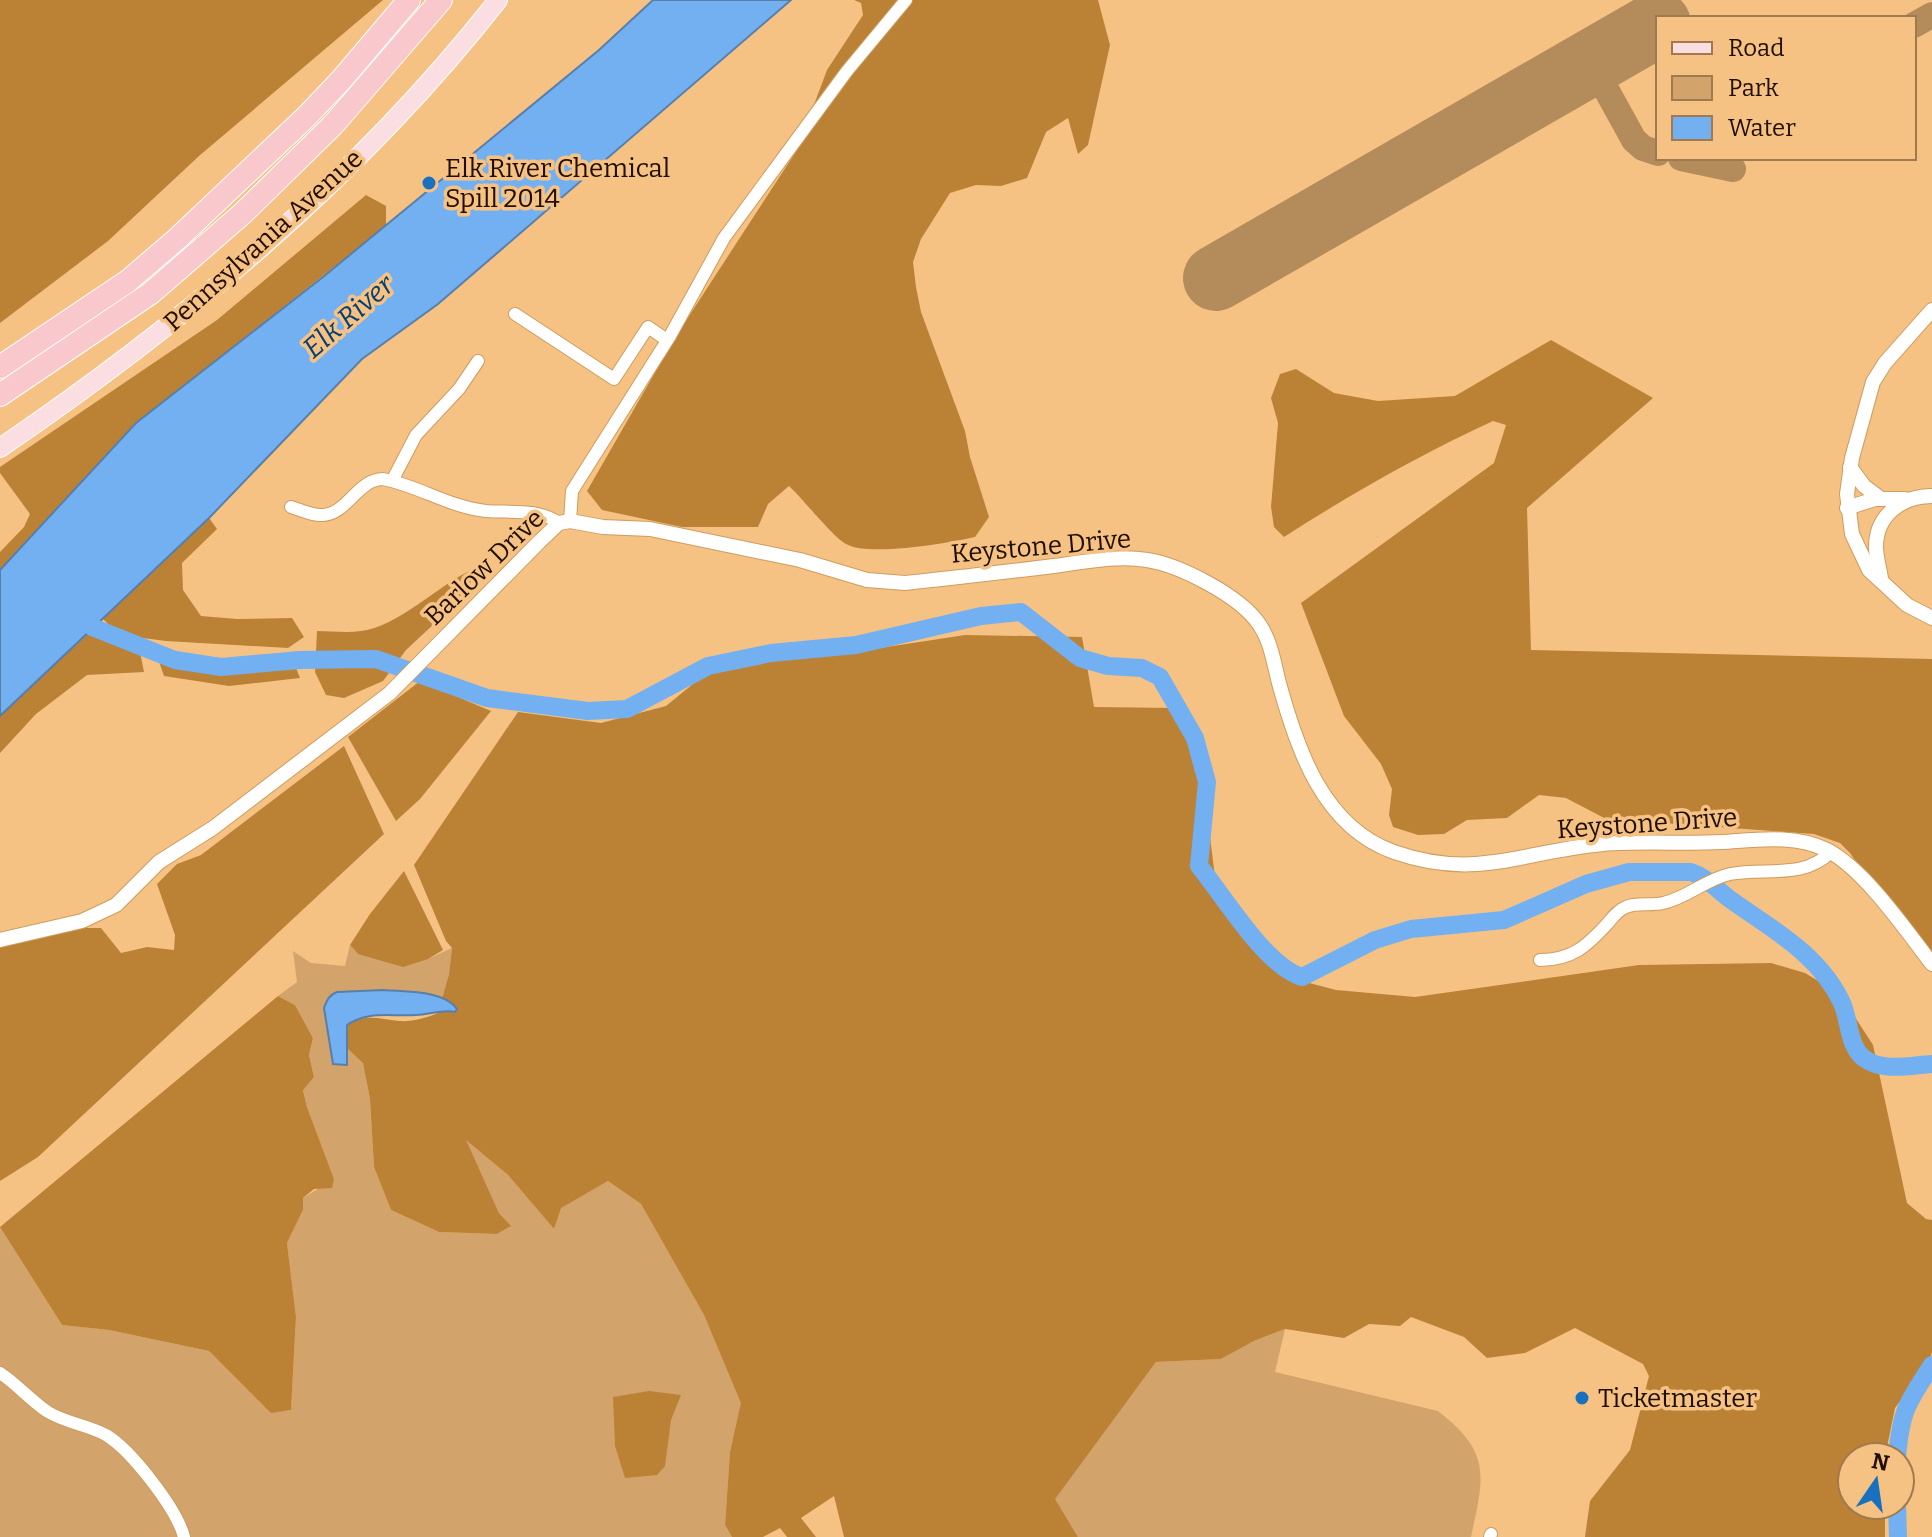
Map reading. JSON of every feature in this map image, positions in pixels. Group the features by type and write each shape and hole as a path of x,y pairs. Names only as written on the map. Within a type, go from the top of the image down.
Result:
{"highway":[{"path":"0,367 128,281 178,238 307,116 409,0"},
{"path":"0,395 151,293 242,214 333,125 441,0"}],"main road":[{"name":"Pennsylvania Avenue","path":"0,448 132,356 232,275 365,149 498,0"}],"street":[{"name":"Barlow Drive","path":"0,940 82,921 116,905 159,862 235,812 397,686 565,522 572,491 667,340 724,238 847,71 906,0"},
{"path":"1932,310 1876,376 1850,467 1847,508 1852,534 1869,570 1907,605 1932,618"},
{"path":"515,314 614,379 648,327 667,340"},
{"path":"291,507 331,514 370,481 392,481 416,435 459,389 478,361"},
{"path":"1850,467 1880,498"},
{"name":"Keystone Drive","path":"392,481 461,506 544,514 565,522 668,533 800,560 879,583 905,583 1110,560 1148,560 1172,567 1226,595 1256,620 1267,641 1295,736 1315,782 1352,827 1374,843 1398,853 1453,865 1473,866 1613,844 1804,842 1831,852 1874,891 1932,964"},
{"path":"1847,508 1880,498 1932,496"},
{"path":"1881,579 1876,551 1877,534 1886,517 1906,499"},
{"path":"1540,960 1580,952 1623,908 1671,901 1718,878 1737,873 1796,870 1814,865 1831,852"},
{"path":"0,1373 49,1412 105,1434 118,1445 167,1503 184,1537"}],"green space":[{"path":"350,945 358,954 428,959 452,948 442,999 407,992 324,1008 333,1063 347,1064 347,1025 348,1049 363,1062 370,1099 374,1167 391,1210 439,1232 497,1234 510,1226 499,1213 465,1139 508,1175 554,1229 560,1208 608,1181 641,1204 704,1315 742,1403 730,1452 725,1525 732,1537 0,1537 0,1227 62,1325 109,1330 209,1351 271,1412 291,1410 296,1317 287,1243 303,1210 303,1198 334,1179 303,1089 314,1077 309,1055 313,1038 295,1005 278,996 297,982 293,951 311,963 345,966"},
{"path":"1285,1329 1275,1372 1438,1411 1468,1440 1476,1453 1481,1481 1471,1537 1078,1537 1054,1499 1156,1362 1221,1359"}],"shaded area":[{"path":"0,0 383,0 199,156 108,241 0,323"},
{"path":"854,0 1098,0 1110,45 1088,145 1078,154 1068,118 1046,132 1027,178 1001,186 976,185 950,193 921,239 913,262 921,312 965,431 989,517 975,537 909,548 872,549 857,548 840,540 789,486 768,504 758,527 682,527 602,510 587,491 676,336 797,150 827,70 863,15 861,3"},
{"path":"366,195 386,206 386,226 136,423 0,570 0,552 24,527 30,514 0,473 0,467 217,320"},
{"path":"1551,340 1653,398 1527,508 1531,650 1932,659 1932,952 1884,903 1840,843 1814,834 1606,819 1566,798 1539,795 1507,818 1467,820 1444,834 1418,835 1393,827 1389,815 1392,789 1381,764 1344,716 1301,603 1494,463 1506,425 1493,421 1439,447 1284,537 1274,527 1271,507 1278,423 1271,398 1280,374 1296,369 1334,393 1378,401 1455,396"},
{"path":"209,518 217,529 182,563 183,590 201,616 292,618 304,637 288,648 166,641 119,635 102,618"},
{"path":"471,570 474,578 450,609 406,650 383,681 344,698 326,695 315,672 317,631 356,632 375,628 403,614"},
{"path":"89,631 140,652 144,672 87,675 36,714 0,753 0,716"},
{"path":"965,635 1082,637 1094,707 1175,708 1206,762 1207,813 1217,893 1245,931 1294,979 1336,990 1415,997 1639,965 1771,963 1805,973 1840,994 1873,1045 1907,1203 1926,1219 1932,1220 1932,1352 1927,1367 1895,1408 1888,1441 1836,1441 1836,1521 1885,1521 1885,1537 1585,1537 1590,1501 1630,1450 1649,1376 1643,1364 1575,1328 1525,1353 1487,1358 1464,1337 1411,1317 1400,1326 1369,1324 1344,1338 1285,1329 1221,1359 1156,1362 1055,1499 1078,1537 844,1537 834,1496 801,1518 816,1537 787,1537 780,1528 763,1537 732,1537 725,1525 730,1452 741,1403 704,1315 641,1204 608,1181 561,1208 554,1229 508,1175 466,1140 499,1213 511,1226 497,1234 439,1232 391,1210 374,1167 370,1099 363,1063 348,1049 348,1025 367,1018 409,1021 438,1013 449,974 452,948 446,941 414,865 518,712 601,723 666,706 704,675 755,659 867,650"},
{"path":"157,656 207,671 246,670 294,663 300,678 229,686 164,676"},
{"path":"420,681 491,711 420,799 396,821 348,737"},
{"path":"344,746 384,834 38,1157 0,1181 0,944 82,928 101,928 121,953 147,947 174,950 175,935 157,884 177,864 201,855"},
{"path":"404,871 443,950 428,959 403,967 358,954 350,945"},
{"path":"278,996 295,1005 313,1038 309,1055 314,1077 303,1090 334,1179 332,1188 314,1189 303,1198 303,1210 287,1243 296,1317 291,1410 271,1413 209,1351 109,1330 62,1325 0,1227"},
{"path":"649,1391 681,1395 671,1420 665,1466 657,1475 625,1478 615,1446 613,1397"}],"water":[{"name":"Elk River","path":"653,0 791,0 438,304 362,359 209,518 0,716 0,570 136,423 323,277 599,50"},
{"path":"384,990 434,995 457,1009 455,1012 372,1016 355,1020 347,1025 347,1065 333,1064 324,1008 329,998 337,992"}],"waterway":[{"path":"92,627 175,660 221,667 300,660 376,659 487,698 588,711 627,709 708,666 771,653 856,645 981,616 1021,612 1080,658 1108,666 1142,668 1160,677 1195,738 1207,782 1199,866 1260,945 1288,970 1302,977 1375,940 1411,929 1504,920 1586,884 1629,872 1691,872 1707,880 1808,957 1833,986 1845,1010 1855,1048 1865,1059 1889,1067 1932,1064"},
{"path":"1899,1441 1907,1408 1932,1365"},
{"path":"1898,1521 1898,1537"}],"taxiway":[{"path":"1916,24 1932,15"},
{"path":"1591,62 1634,140 1643,148 1656,152"},
{"path":"1690,160 1733,169"}],"runway":[{"path":"1216,278 1656,25"}],"place":[{"name":"Elk River Chemical Spill 2014","path":"429,183"},
{"name":"Ticketmaster","path":"1582,1398"}]}
